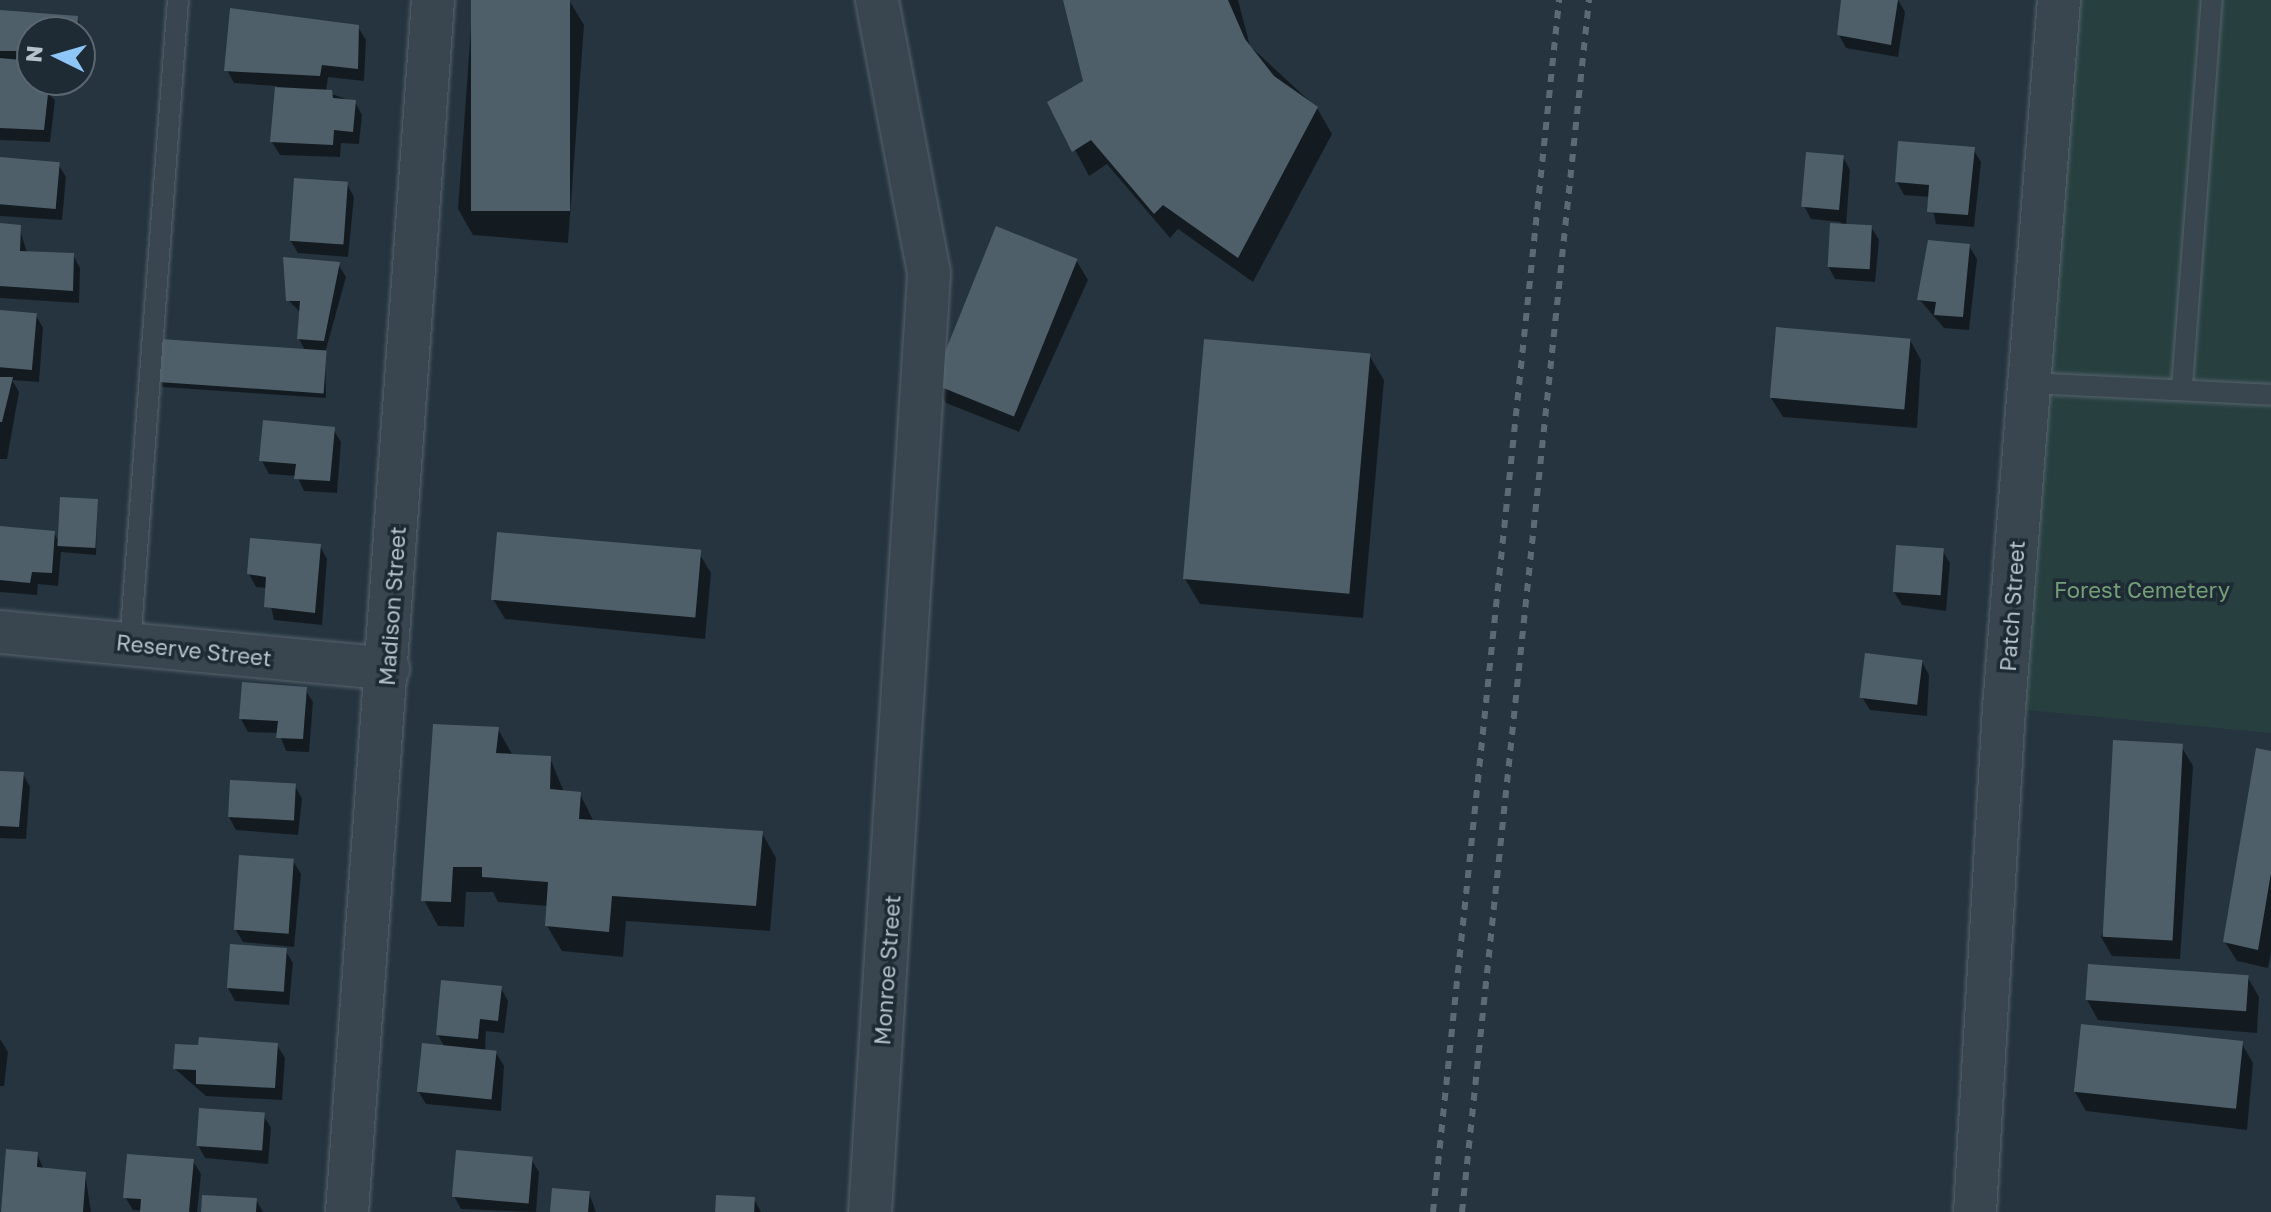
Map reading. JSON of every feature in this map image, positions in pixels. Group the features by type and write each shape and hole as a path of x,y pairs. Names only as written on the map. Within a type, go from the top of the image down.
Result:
{"street":[{"name":"Madison Street","path":"347,1212 388,669 433,0"},
{"name":"Monroe Street","path":"870,1212 904,728 913,451 929,273 888,91 877,0"},
{"name":"Patch Street","path":"1975,1212 2029,383 2059,0"},
{"name":"Reserve Street","path":"0,632 388,669"}],"lane":[{"path":"130,644 178,0"},
{"path":"2182,386 2212,0"},
{"path":"2029,383 2182,386 2271,395"}],"green space":[{"name":"Forest Cemetery","path":"2059,0 2271,0 2271,733 2004,708"}],"building":[{"path":"471,0 570,0 570,211 471,211"},
{"path":"1063,0 1228,0 1245,39 1274,76 1318,107 1238,258 1163,205 1154,214 1091,140 1072,152 1047,102 1083,81"},
{"path":"1841,0 1898,0 1891,45 1837,35"},
{"path":"230,8 359,25 358,69 322,65 320,76 224,71"},
{"path":"0,10 78,16 16,16 16,51 0,51"},
{"path":"0,58 16,60 16,96 48,96 44,130 0,128"},
{"path":"275,87 332,90 333,98 356,100 353,132 334,130 333,145 270,142"},
{"path":"1898,141 1975,147 1968,215 1927,212 1929,185 1895,182"},
{"path":"1806,152 1844,155 1839,210 1801,207"},
{"path":"0,157 60,162 56,209 0,204"},
{"path":"294,178 348,182 343,245 290,241"},
{"path":"0,223 21,225 20,251 74,253 73,291 0,286"},
{"path":"1830,223 1872,225 1870,269 1828,267"},
{"path":"996,226 1078,259 1014,417 932,384"},
{"path":"1928,240 1970,244 1963,317 1934,315 1936,302 1917,300"},
{"path":"283,257 340,262 324,341 297,339 300,301 286,301"},
{"path":"0,310 37,313 32,370 0,367"},
{"path":"1776,327 1910,339 1904,409 1770,398"},
{"path":"161,339 327,351 324,393 158,382"},
{"path":"1204,339 1370,354 1349,594 1183,579"},
{"path":"0,377 13,377 2,422 0,422"},
{"path":"263,420 335,427 330,481 294,479 296,464 259,461"},
{"path":"60,497 98,499 95,548 57,546"},
{"path":"0,526 55,531 52,573 32,572 30,583 0,580"},
{"path":"497,532 701,550 695,618 491,600"},
{"path":"250,538 321,544 315,613 264,607 266,577 247,574"},
{"path":"1896,545 1944,548 1941,595 1893,592"},
{"path":"1865,653 1923,660 1917,705 1860,698"},
{"path":"242,682 307,687 303,739 276,738 278,721 239,719"},
{"path":"433,724 499,727 496,753 551,756 550,789 581,792 579,819 763,831 756,906 612,896 609,932 545,926 548,882 482,877 482,867 453,867 451,902 421,901"},
{"path":"2113,740 2183,744 2173,940 2103,937"},
{"path":"2256,748 2271,751 2271,873 2258,950 2223,942"},
{"path":"0,771 24,772 19,827 0,826"},
{"path":"230,780 296,783 294,820 228,817"},
{"path":"239,855 294,859 289,934 234,930"},
{"path":"230,944 287,948 284,992 227,988"},
{"path":"2088,964 2249,975 2246,1011 2085,1000"},
{"path":"441,980 502,986 498,1021 480,1019 478,1039 436,1035"},
{"path":"2081,1024 2243,1041 2236,1109 2074,1092"},
{"path":"199,1037 278,1043 275,1088 196,1084 196,1070 173,1069 175,1044 198,1045"},
{"path":"422,1043 497,1051 491,1100 417,1092"},
{"path":"199,1108 265,1113 262,1151 196,1146"},
{"path":"6,1149 38,1152 37,1167 86,1172 83,1212 1,1212"},
{"path":"456,1150 533,1157 529,1204 452,1197"},
{"path":"127,1154 194,1159 189,1212 140,1212 141,1199 123,1198"},
{"path":"552,1188 590,1191 588,1212 550,1212"},
{"path":"202,1195 257,1198 256,1212 201,1212"},
{"path":"716,1195 755,1197 754,1212 715,1212"}],"railway":[{"path":"1433,1212 1559,0"},
{"path":"1462,1212 1589,0"}]}
